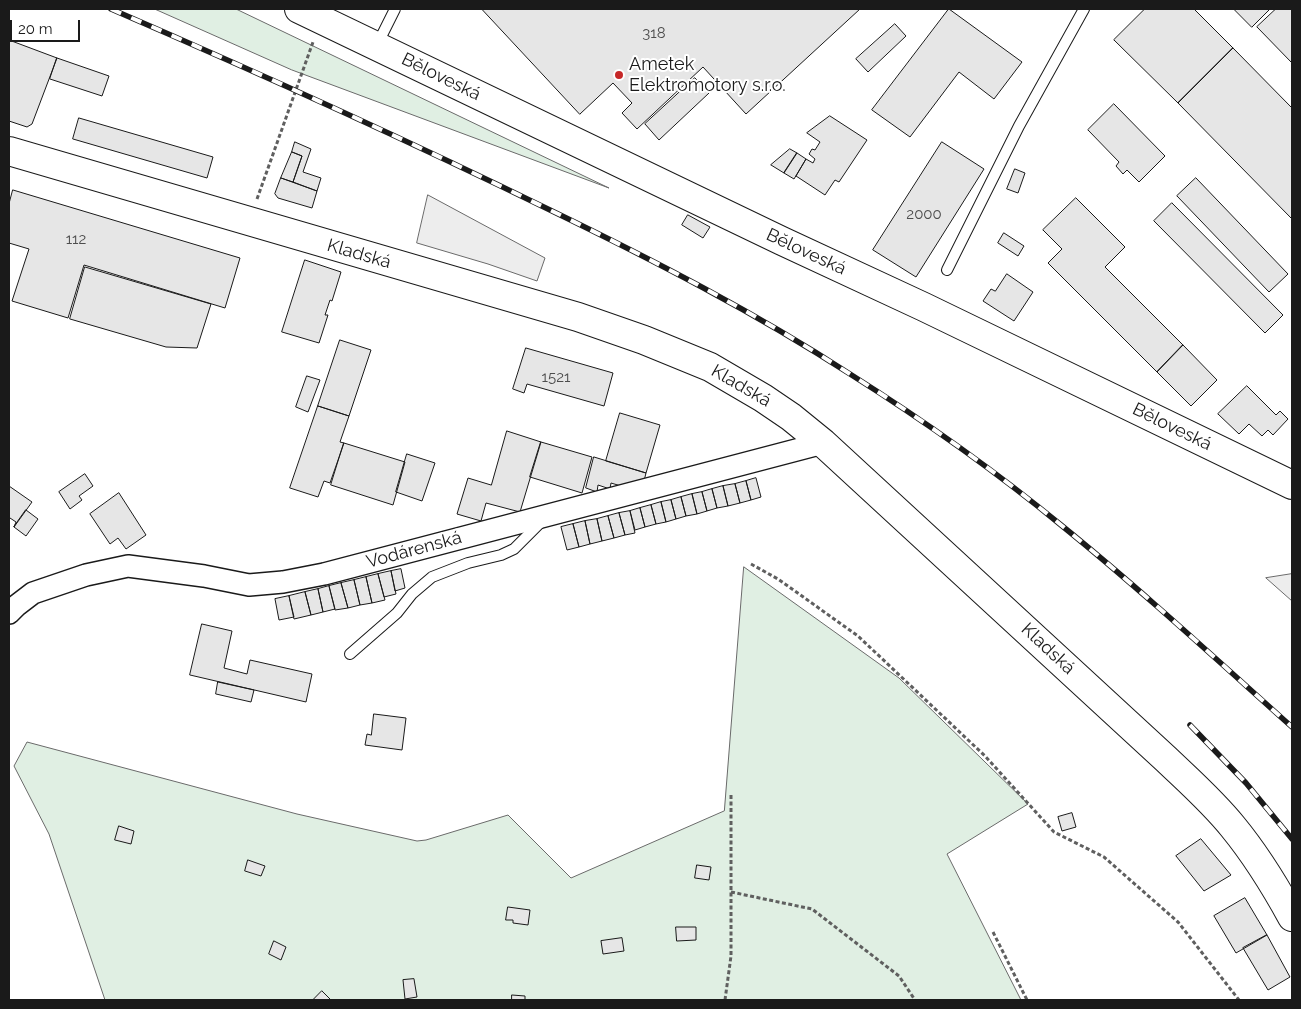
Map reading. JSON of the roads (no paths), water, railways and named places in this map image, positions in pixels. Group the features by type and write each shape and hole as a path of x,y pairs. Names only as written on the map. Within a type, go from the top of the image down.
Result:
{"main road":[{"name":"Běloveská","path":"310,14 782,241 942,315 1292,485"},
{"name":"Kladská","path":"9,151 249,223 578,317 677,353 710,368 763,398 823,442 1211,802 1252,852 1292,917"}],"street":[{"name":"Vodárenská","path":"9,613 33,593 86,575 128,566 249,584 283,582 324,574 823,442"}],"lane":[{"path":"377,45 395,9"},
{"path":"947,270 1019,126 1084,9"},
{"path":"350,654 397,613 412,594 432,577 468,562 501,555 514,549 548,514"}],"railway":[{"path":"111,9 332,107 550,210 703,288 814,351 931,427 1036,505 1149,599 1292,727"},
{"path":"1190,725 1246,783 1292,839"}],"place":[{"name":"Ametek Elektromotory s.r.o.","path":"619,75"}]}
